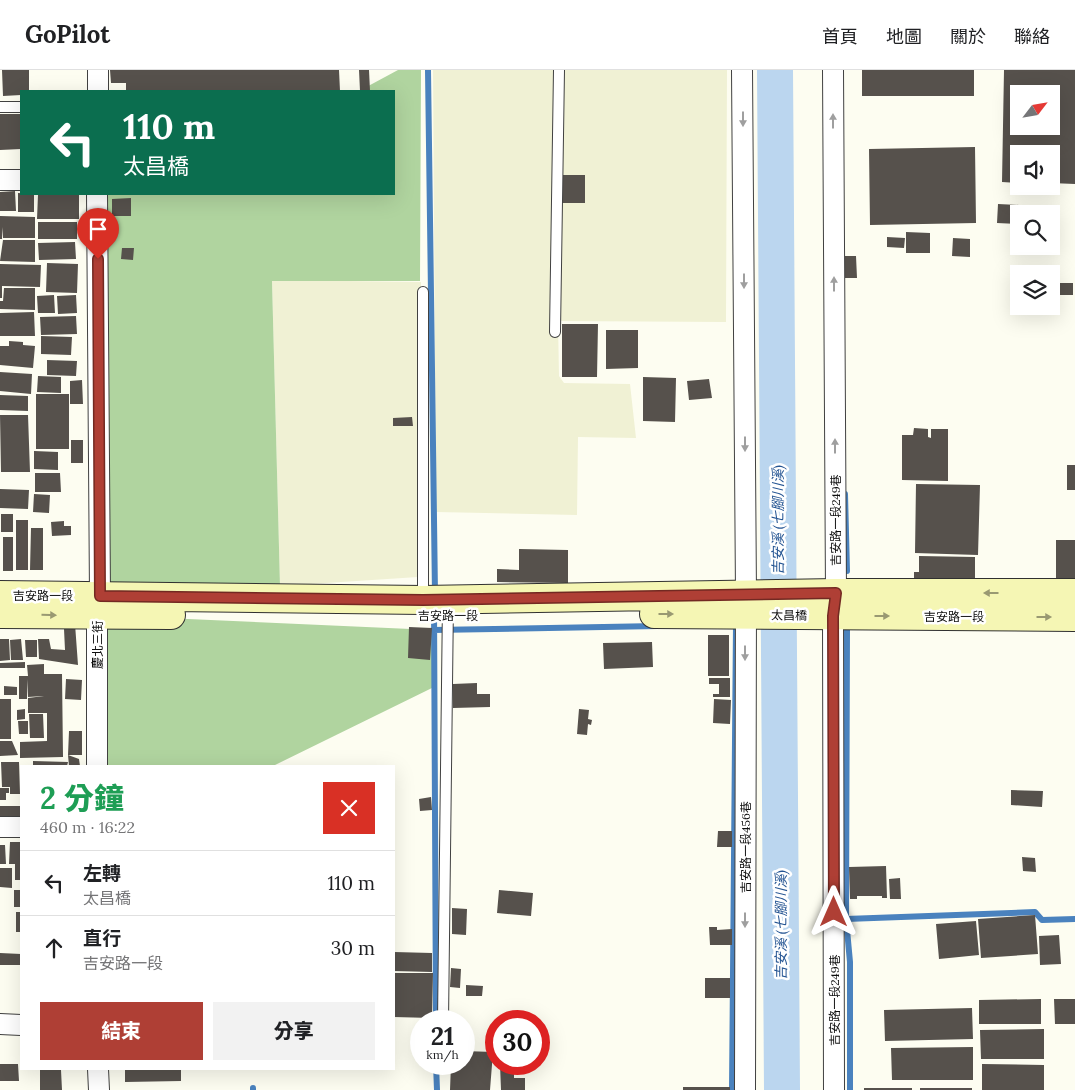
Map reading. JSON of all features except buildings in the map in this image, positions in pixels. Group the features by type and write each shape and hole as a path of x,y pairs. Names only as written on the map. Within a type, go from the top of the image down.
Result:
{"street":[{"path":"98,70 98,90"},
{"name":"吉安路一段456巷","path":"742,70 746,604 746,1090"},
{"name":"吉安路一段249巷","path":"833,70 834,1090"},
{"path":"0,180 20,180"},
{"name":"慶北三街","path":"97,195 99,605 97,765"},
{"name":"吉安路一段","path":"834,604 1075,592"},
{"name":"吉安路一段","path":"0,595 99,605"},
{"name":"太昌橋","path":"746,604 834,604"},
{"name":"吉安路一段","path":"0,614 99,605 746,604"},
{"name":"吉安路一段","path":"834,604 1075,617"},
{"path":"0,827 20,827"},
{"path":"0,1024 20,1025"},
{"path":"98,1070 99,1090"}],"lane":[{"path":"555,332 559,70"},
{"path":"0,107 20,107"},
{"path":"423,292 440,605 443,1010"}],"green space":[{"path":"398,70 421,70 420,281 272,281 280,586 100,595 103,195 395,195 395,90 361,90"},
{"path":"433,70 727,70 726,322 558,321 559,376 564,383 630,384 636,438 578,437 577,515 436,512"},
{"path":"272,280 421,282 418,577 280,586"},
{"path":"97,615 433,630 434,687 275,765 100,765"}],"waterway":[{"path":"428,70 435,594"},
{"name":"吉安溪 (七腳川溪)","path":"775,70 782,1090"},
{"path":"845,494 847,571"},
{"path":"434,606 436,1010"},
{"path":"732,1090 736,625"},
{"path":"433,630 658,626"},
{"path":"847,629 846,919 850,962 850,1090"},
{"path":"846,919 1035,912 1042,920 1075,919"},
{"path":"436,1075 437,1090"}],"route":[{"path":"98,259 100,596 423,600 836,593 833,616 834,912"}]}
